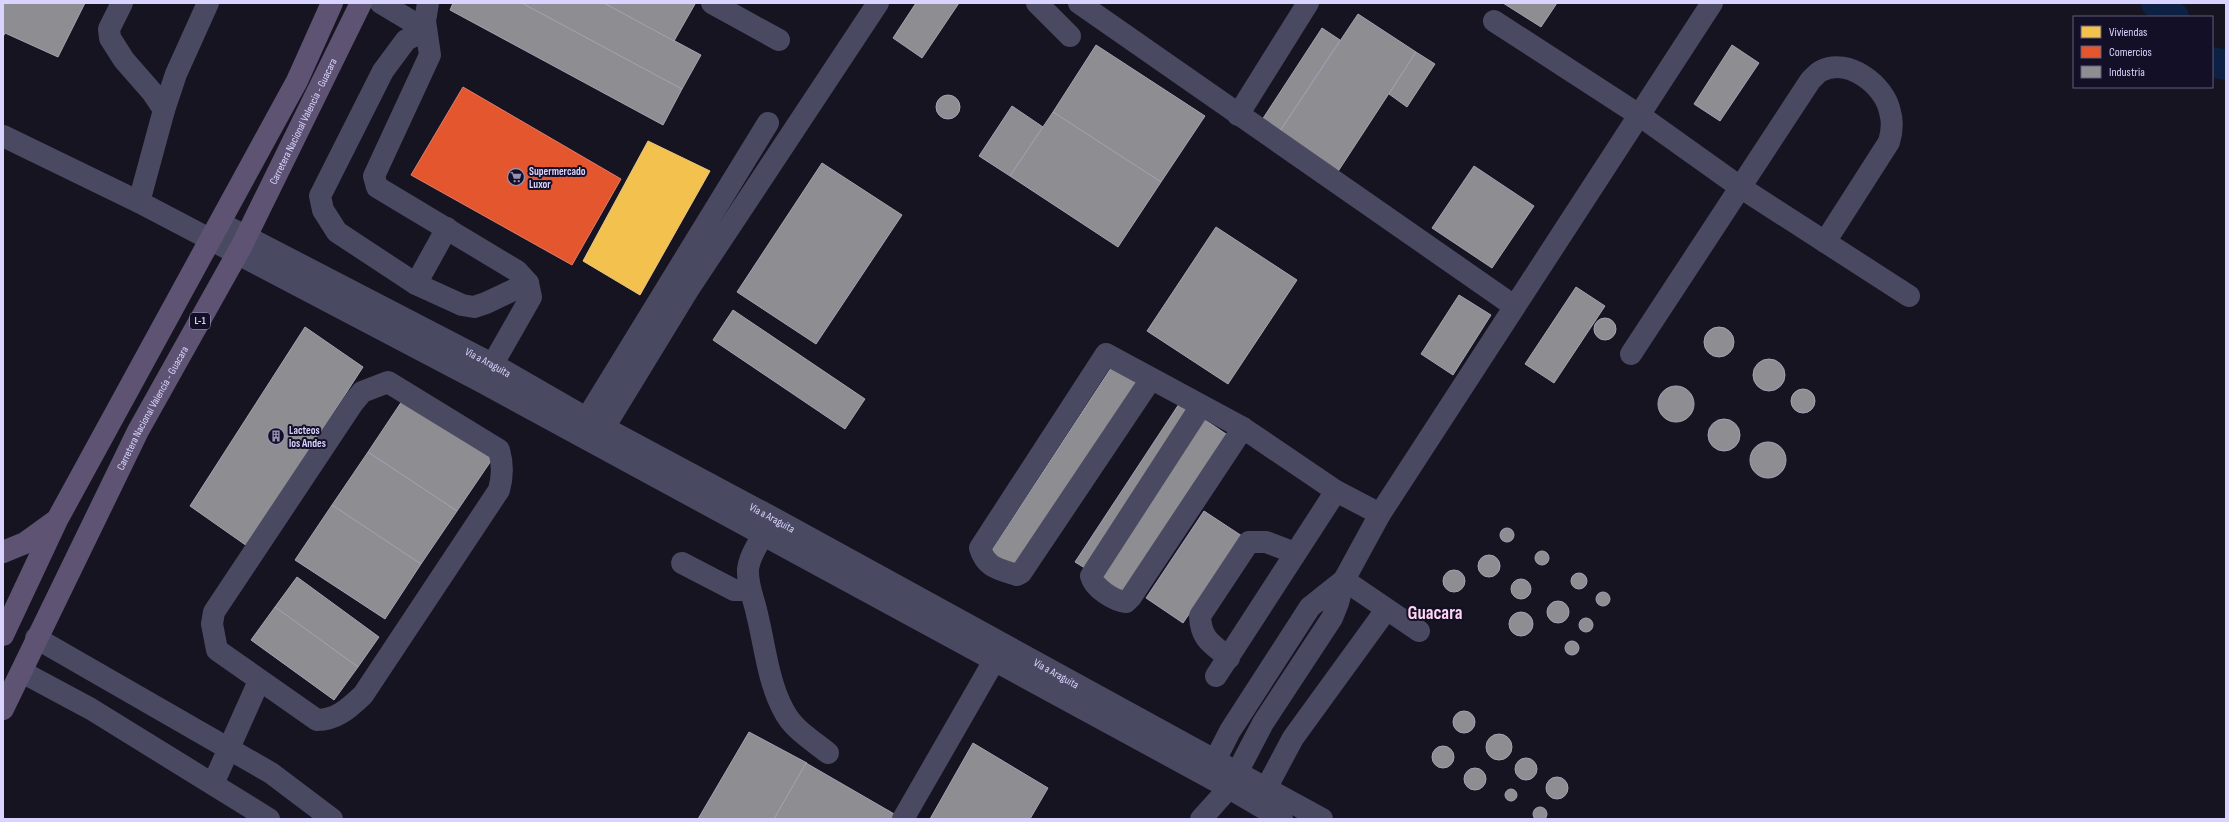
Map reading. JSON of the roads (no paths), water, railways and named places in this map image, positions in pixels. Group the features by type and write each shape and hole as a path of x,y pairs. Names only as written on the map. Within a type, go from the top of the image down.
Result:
{"main road":[{"path":"36,638 5,622 57,520 297,81 332,3"},
{"name":"Carretera Nacional Valencia - Guacara","path":"3,709 12,669 36,638 138,431 242,245 361,3"},
{"path":"3,552 25,543 57,520"}],"street":[{"path":"122,3 109,29 110,38 124,60 152,92 164,110"},
{"path":"139,202 164,110 176,74 208,3"},
{"path":"382,3 426,30"},
{"path":"428,3 425,21 430,55 374,176 377,187 517,271 528,283 531,297 488,373"},
{"path":"712,3 779,40"},
{"path":"591,431 688,290 878,3"},
{"path":"1037,3 1070,36"},
{"path":"1079,3 1514,306"},
{"path":"1238,115 1308,3"},
{"path":"1201,819 1233,780 1263,723 1332,618 1338,603 1344,580 1380,514 1712,3"},
{"path":"1494,20 1639,115 1740,187 1909,296"},
{"path":"426,30 406,40 383,71 320,196 322,210 337,232 416,284 462,305 474,307 486,303 528,283"},
{"path":"1631,354 1810,81 1821,71 1834,67 1852,70 1870,80 1884,96 1890,111 1892,129 1889,142 1826,242"},
{"path":"591,431 768,123"},
{"name":"Via a Araguita","path":"3,136 139,202 215,231 488,373 591,431 770,526 1262,797 1322,819"},
{"path":"416,284 447,228"},
{"path":"1151,379 1021,573 1018,575 994,568 984,559 980,548 1106,354 1243,428 1336,491 1380,514"},
{"path":"388,382 499,450 503,462 500,490 363,695 345,711 328,720 316,720 259,681 217,650 212,624 214,612 362,392 388,382"},
{"path":"1201,406 1091,576 1092,582 1100,589 1120,601 1126,602 1131,597 1243,428"},
{"path":"1216,676 1336,491"},
{"path":"770,526 748,568 750,590 757,613 770,672 783,711 796,728 828,753"},
{"path":"1229,658 1209,641 1201,630 1200,616 1249,542 1266,542 1295,553"},
{"path":"682,563 734,590 750,590"},
{"path":"1344,580 1386,610 1418,630"},
{"path":"1211,769 1234,725 1310,607 1344,580"},
{"path":"1262,797 1294,738 1386,610"},
{"path":"36,638 271,773 332,819"},
{"path":"903,819 999,652"},
{"path":"12,669 91,709 269,819"},
{"path":"213,784 259,681"},
{"name":"Via a Araguita","path":"1262,797 1282,819"}],"waterway":[{"path":"2156,3 2173,16"},
{"path":"2213,62 2226,65"}],"place":[{"name":"Supermercado Luxor","path":"516,177"},
{"name":"Lacteos los Andes","path":"276,436"}],"district":[{"name":"Guacara","path":"1435,613"}]}
